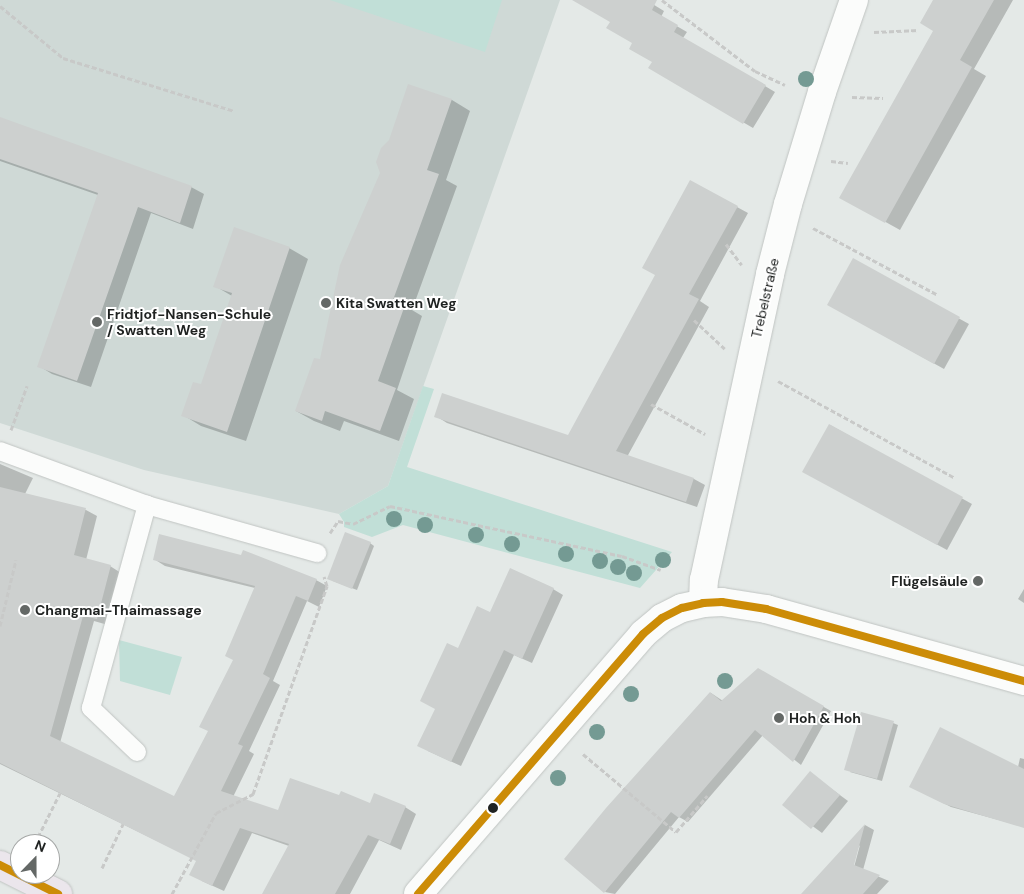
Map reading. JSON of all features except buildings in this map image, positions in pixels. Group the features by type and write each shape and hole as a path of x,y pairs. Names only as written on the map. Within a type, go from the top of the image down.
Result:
{"main road":[{"path":"0,865 58,894"}],"street":[{"name":"Trebelstraße","path":"703,603 704,580 770,274 788,204 822,92 854,0"},
{"path":"418,894 643,634 662,618 682,608 703,603 729,603 766,609 1024,681"}],"lane":[{"path":"0,451 147,505 317,553"},
{"path":"138,752 91,708 147,505"}],"path":[{"path":"662,0 756,71 785,85"},
{"path":"0,6 63,58 234,111"},
{"path":"873,32 919,30"},
{"path":"850,96 883,98"},
{"path":"804,224 936,294"},
{"path":"694,320 729,352"},
{"path":"777,380 955,478"},
{"path":"10,433 27,386"},
{"path":"651,404 709,437"},
{"path":"172,894 216,813 253,794 327,586 317,553 338,521 353,524 390,506 622,556 661,570"},
{"path":"0,626 16,560"},
{"path":"583,754 676,832 706,796"},
{"path":"40,834 60,793"},
{"path":"102,868 123,824"}],"shaded area":[{"path":"0,0 560,0 388,486 339,514 144,470 0,423"}],"green space":[{"path":"330,0 502,0 485,52"},
{"path":"423,386 434,389 407,467 672,552 640,588 403,525 372,537 344,527 344,522 339,514 388,486"},
{"path":"119,640 182,657 170,695 120,681"}],"transit line":[{"path":"418,894 643,634 662,618 682,608 703,603 722,602 766,609 1024,681"},
{"path":"0,865 58,894"}],"place":[{"name":"Kita Swatten Weg","path":"326,303"},
{"name":"Fridtjof-Nansen-Schule / Swatten Weg","path":"97,322"},
{"name":"Flügelsäule","path":"978,581"},
{"name":"Changmai-Thaimassage","path":"25,610"},
{"name":"Hoh & Hoh","path":"779,718"}]}
